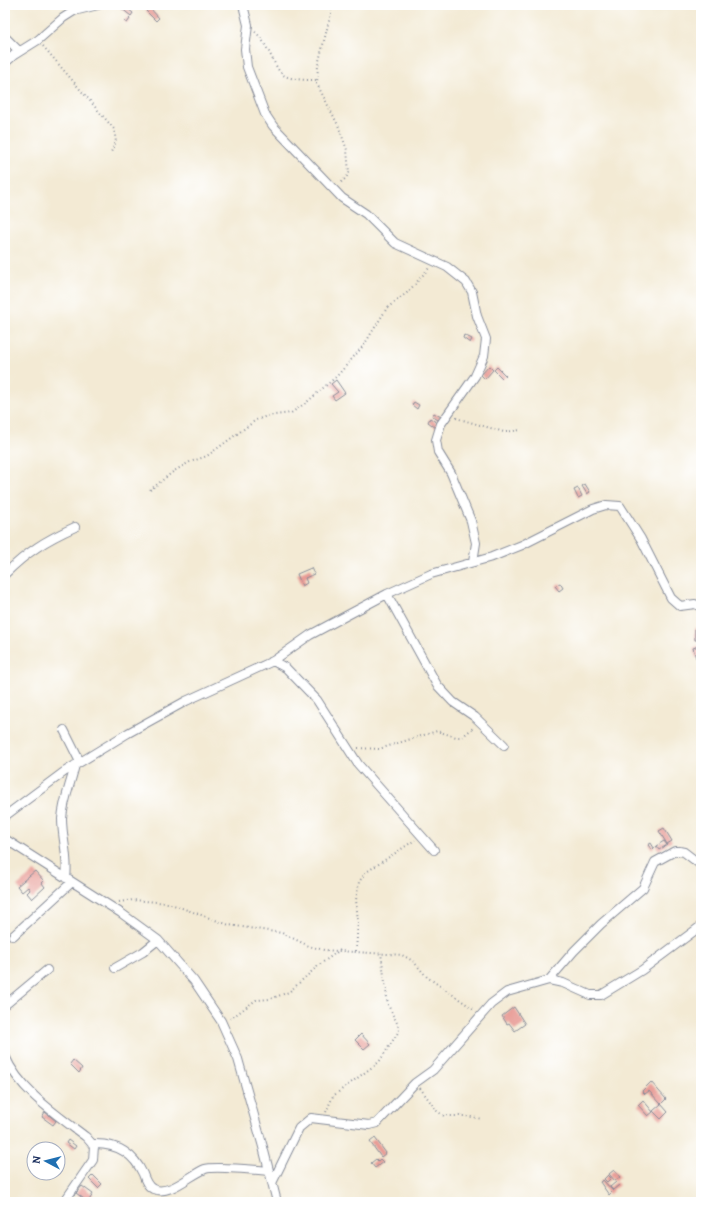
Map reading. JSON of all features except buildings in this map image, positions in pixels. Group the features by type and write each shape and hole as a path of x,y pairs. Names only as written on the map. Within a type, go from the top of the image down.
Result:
{"street":[{"path":"5,63 20,51 38,40 63,18 74,11 98,5"},
{"path":"243,5 248,29 245,61 266,114 273,126 346,202 366,214 395,243 452,270 470,287 477,316 486,338 486,346 481,366 447,415 437,434 436,446 451,473 471,521 476,543 473,562"},
{"path":"5,36 20,51"},
{"path":"5,816 78,764 186,701 272,661 310,635 387,594 431,574 492,557 593,509 606,505 613,504 620,506 624,511 641,539 671,598 680,606 695,604 701,607"},
{"path":"5,574 21,558 46,540 75,527"},
{"path":"387,594 436,685 453,702 480,721 504,745"},
{"path":"272,661 286,668 317,700 368,776 434,850"},
{"path":"64,730 78,764 64,802 62,818 62,835 69,880"},
{"path":"5,839 113,908 158,940 188,972 222,1024 238,1060 277,1202"},
{"path":"549,980 574,951 601,924 643,888 655,862 675,851 679,851 684,852 701,865"},
{"path":"13,936 69,880"},
{"path":"272,1183 299,1128 311,1118 369,1125 377,1123 415,1083 433,1070 491,1004 507,992 549,980 563,983 590,995 600,995 642,970 701,926"},
{"path":"115,968 143,952 158,940"},
{"path":"5,1005 47,970"},
{"path":"5,1056 30,1090 92,1144 94,1152 92,1160 64,1202"},
{"path":"92,1144 111,1145 122,1149 139,1165 147,1184 153,1189 170,1189 192,1174 209,1168 269,1170"}],"path":[{"path":"332,187 346,178 349,173 347,150 338,125 318,90 317,80 318,66 333,5"},
{"path":"248,29 254,31 264,40 278,70 285,76 317,80"},
{"path":"38,40 114,129 116,142 111,152"},
{"path":"150,490 174,471 190,462 207,456 256,420 267,416 291,413 306,402 337,376 364,345 391,303 408,292 435,261"},
{"path":"447,415 504,432 520,430"},
{"path":"349,747 379,749 437,731 456,737 462,737 480,721"},
{"path":"356,951 358,922 356,900 359,882 365,872 421,836"},
{"path":"113,908 117,903 124,900 161,902 225,924 274,930 309,946 324,950 402,955 409,959 427,977 482,1014"},
{"path":"222,1024 254,1002 276,997 289,992 319,965 340,950"},
{"path":"322,1120 333,1096 379,1062 399,1031 398,1025 388,1005 381,953"},
{"path":"415,1083 437,1111 444,1116 466,1116 482,1119"}]}
